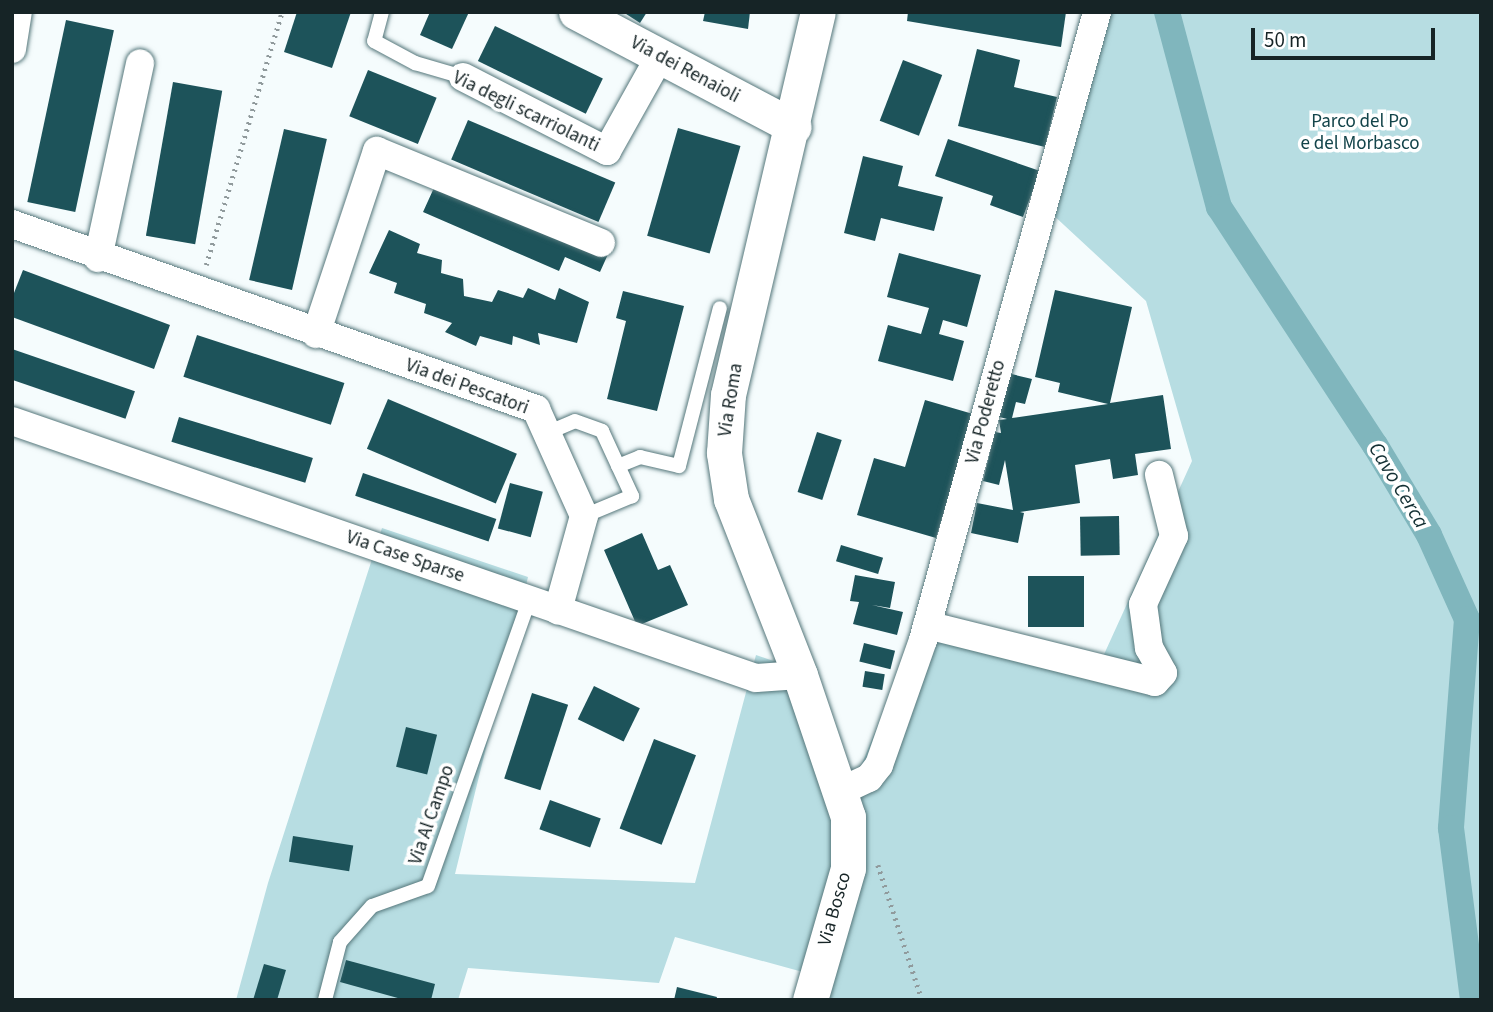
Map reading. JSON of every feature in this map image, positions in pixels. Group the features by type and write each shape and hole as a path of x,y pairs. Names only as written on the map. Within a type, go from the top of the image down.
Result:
{"street":[{"path":"12,48 18,12"},
{"name":"Via dei Renaioli","path":"576,12 794,127"},
{"name":"Via Roma","path":"818,12 794,127 728,395 723,453 731,499 800,675 845,804"},
{"name":"Via Poderetto","path":"845,804 879,765 927,625 1097,12"},
{"name":"Via degli scarriolanti","path":"463,77 607,151 660,56"},
{"path":"98,257 140,63"},
{"path":"316,334 377,151 601,243"},
{"name":"Via dei Pescatori","path":"12,224 197,292 536,409 584,516"},
{"name":"Via Case Sparse","path":"12,421 756,678 800,675"},
{"path":"927,625 1155,682 1163,673 1149,648 1143,604 1174,536 1159,475"},
{"path":"558,610 584,516"},
{"name":"Via Bosco","path":"810,1000 848,868 845,804"}],"lane":[{"name":"Via degli scarriolanti","path":"382,12 374,41 415,63 463,77"},
{"path":"618,466 640,457 678,466 720,308"},
{"path":"547,433 575,421 602,431 632,496 584,516"},
{"name":"Via Al Campo","path":"325,1000 340,942 372,906 428,886 528,600"}],"path":[{"path":"197,292 282,12"},
{"path":"874,853 922,1000"}],"green space":[{"name":"Parco del Po e del Morbasco","path":"1085,12 1481,12 1481,1000 803,1000 810,974 675,937 659,983 468,968 458,1000 236,1000 268,883 382,528 528,577 455,874 695,883 756,655 810,674 848,797 923,617 1101,661 1192,461 1146,301 1037,200"}],"building":[{"path":"297,12 351,12 332,68 284,52"},
{"path":"430,12 469,12 452,49 420,35"},
{"path":"623,12 647,12 640,23"},
{"path":"705,12 750,12 748,29 703,21"},
{"path":"908,12 1066,12 1061,47 907,21"},
{"path":"66,20 114,30 75,212 27,202"},
{"path":"495,26 603,79 586,114 478,61"},
{"path":"977,49 1020,60 1014,87 1057,97 1045,147 958,126"},
{"path":"903,60 942,75 919,136 880,121"},
{"path":"368,70 437,98 418,144 349,116"},
{"path":"173,82 222,91 195,244 146,236"},
{"path":"468,120 615,183 598,222 451,160"},
{"path":"678,128 740,146 710,254 647,236"},
{"path":"284,129 327,139 292,290 249,280"},
{"path":"948,139 1040,171 1023,217 990,205 993,196 935,176"},
{"path":"863,156 903,166 898,186 943,197 934,231 881,218 875,241 844,233"},
{"path":"438,179 609,252 600,272 565,257 559,271 423,212"},
{"path":"389,230 420,244 417,253 442,260 441,273 463,279 464,296 492,302 498,290 523,298 528,288 555,300 559,288 589,302 577,343 538,333 540,345 513,336 512,345 480,336 476,346 445,332 452,323 424,313 426,304 394,293 397,283 369,273"},
{"path":"899,253 981,275 967,327 943,320 939,334 964,341 953,381 878,361 888,325 921,334 929,308 887,297"},
{"path":"23,270 170,325 154,369 12,317 12,298"},
{"path":"1055,290 1132,307 1110,403 1163,395 1171,449 1135,454 1138,475 1113,479 1110,459 1075,465 1080,503 1020,512 1024,513 1018,543 971,533 977,503 1013,510 1005,460 999,485 983,481 995,432 1001,433 999,420 1007,419 992,415 1003,372 1032,379 1025,404 1016,402 1012,418 1108,404 1058,392 1060,383 1035,377"},
{"path":"623,291 684,306 657,411 607,399 626,321 616,318"},
{"path":"197,335 344,383 331,425 183,377"},
{"path":"12,349 135,391 125,419 12,380"},
{"path":"388,399 517,454 496,503 367,449"},
{"path":"925,400 973,414 936,538 857,515 874,458 905,467"},
{"path":"179,417 313,458 305,483 171,442"},
{"path":"817,432 842,440 822,500 798,492"},
{"path":"363,473 496,519 489,542 355,496"},
{"path":"510,483 543,492 531,537 498,528"},
{"path":"1119,516 1120,555 1081,556 1080,517"},
{"path":"642,533 658,570 670,565 688,605 637,626 604,550"},
{"path":"841,545 883,558 878,574 836,561"},
{"path":"855,575 895,582 890,608 872,605 903,612 897,635 853,624 859,602 850,601"},
{"path":"1028,576 1084,576 1084,627 1028,627"},
{"path":"864,643 895,651 890,669 859,661"},
{"path":"865,671 885,674 882,690 862,687"},
{"path":"594,686 640,708 624,742 578,719"},
{"path":"532,693 568,705 540,790 504,779"},
{"path":"406,727 437,735 427,775 396,767"},
{"path":"654,739 696,755 662,845 620,829"},
{"path":"550,800 601,818 590,848 539,829"},
{"path":"293,836 353,846 349,871 289,862"},
{"path":"346,960 435,984 431,1000 405,1000 340,982"},
{"path":"264,964 286,970 277,1000 253,1000"},
{"path":"677,987 717,997 716,1000 674,1000"}],"waterway":[{"name":"Cavo Cerca","path":"1167,12 1219,207 1375,445 1429,535 1467,619 1451,828 1473,1000"}]}
